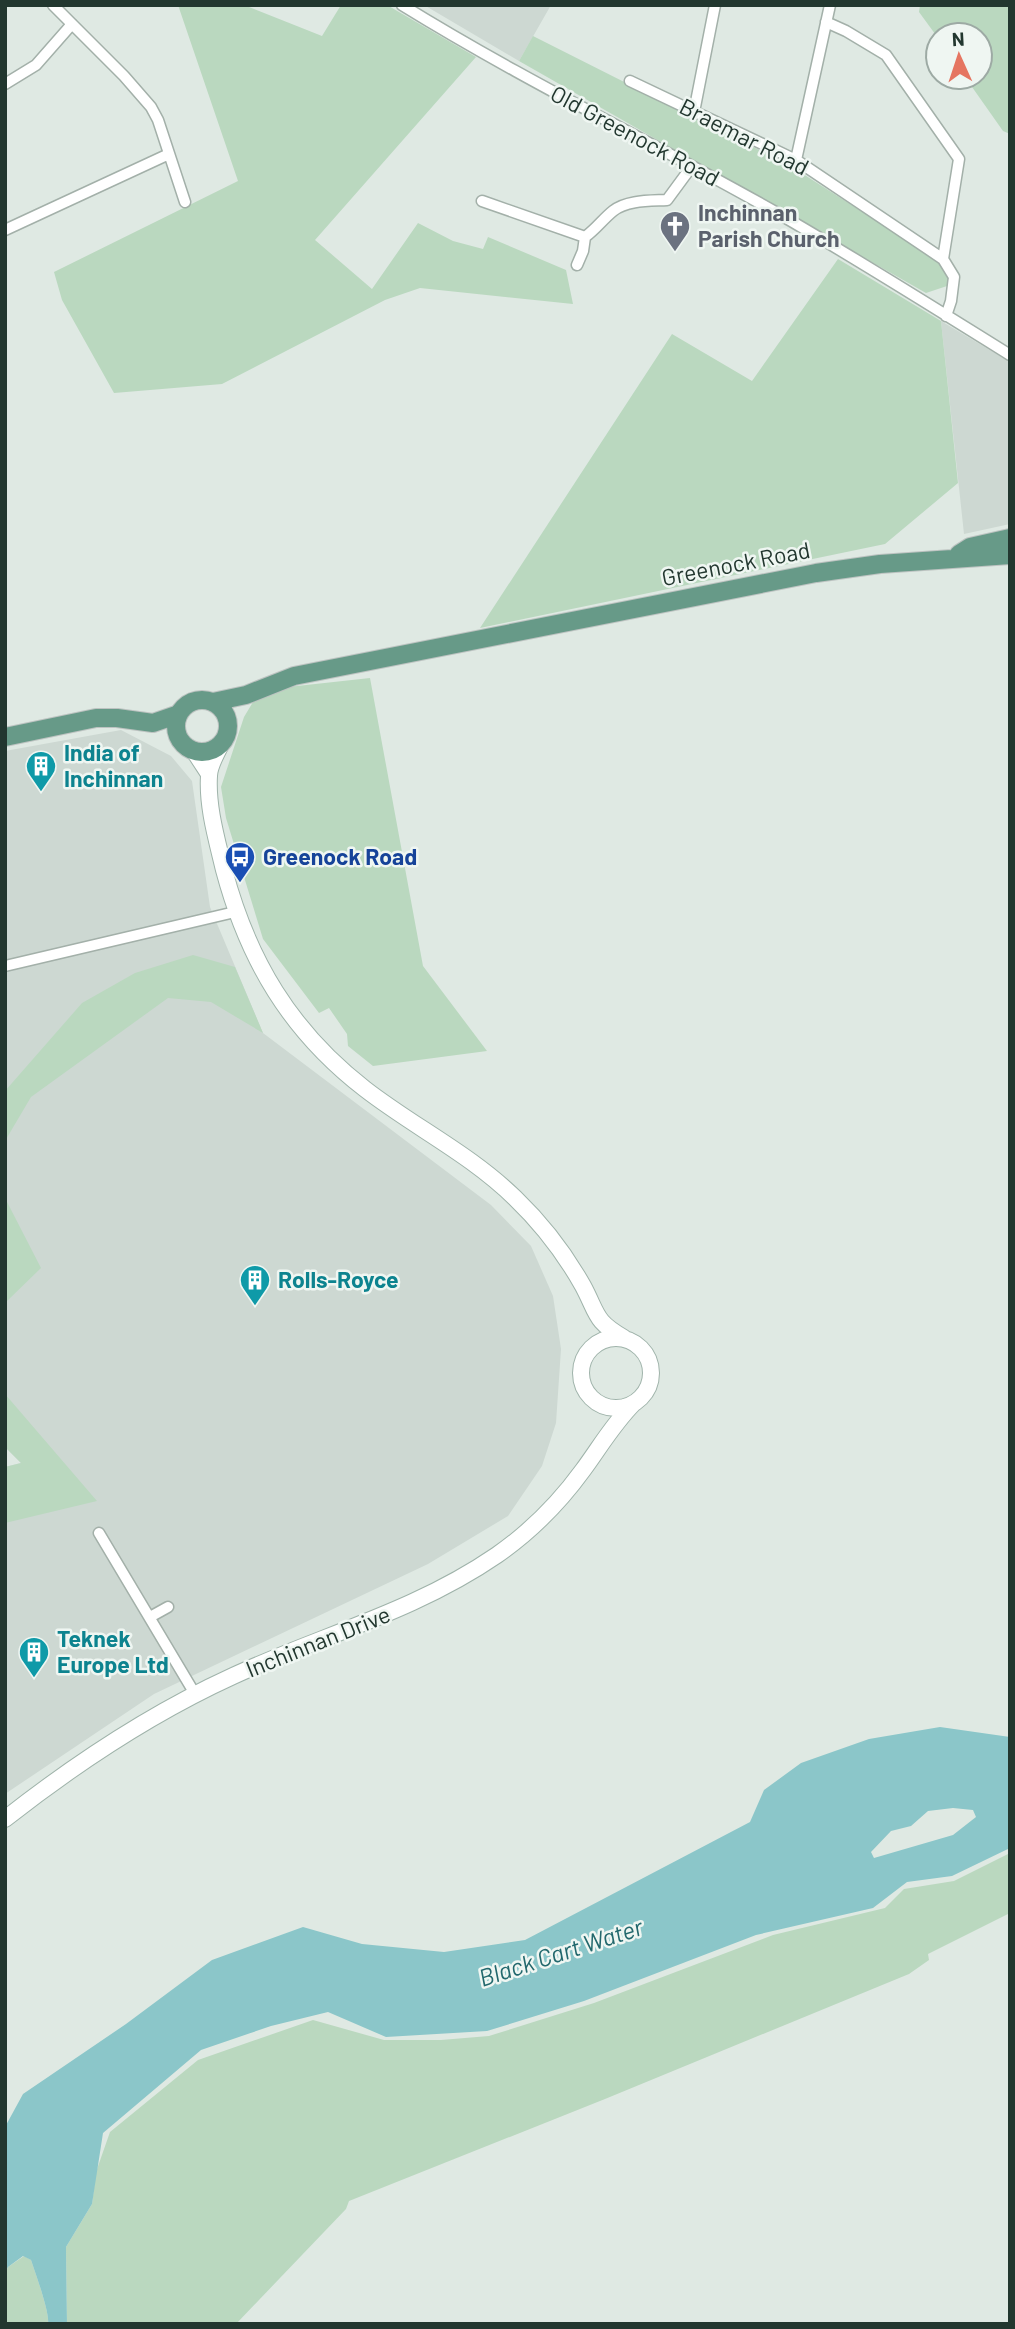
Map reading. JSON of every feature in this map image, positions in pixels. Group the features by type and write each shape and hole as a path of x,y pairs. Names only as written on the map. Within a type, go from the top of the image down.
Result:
{"main road":[{"name":"Greenock Road","path":"950,559 970,547 1010,538"},
{"name":"Greenock Road","path":"213,702 246,695 294,676 320,670 816,573 880,564 1010,555"},
{"path":"228,721 246,695"},
{"path":"153,723 187,745 207,752 220,746 228,732 228,721 221,708 213,702 193,701 187,704 178,715 176,730 187,745"},
{"path":"5,737 96,718 153,723 178,715"}],"street":[{"path":"53,5 151,107 158,120 185,202"},
{"name":"Old Greenock Road","path":"402,5 559,97 692,166 849,255 1010,355"},
{"path":"694,112 715,5"},
{"path":"796,160 830,5"},
{"path":"826,22 886,55 959,159 943,259 954,277 946,316"},
{"path":"5,84 36,65 72,24"},
{"name":"Braemar Road","path":"631,81 796,160 943,259"},
{"path":"5,230 169,155"},
{"path":"577,265 585,237 600,226 611,212 620,206 667,200 692,166"},
{"path":"482,201 585,237"},
{"path":"187,745 209,774"},
{"path":"220,746 209,774 214,826 235,912 257,961 287,1010 315,1042 365,1089 474,1163 516,1198 551,1238 583,1287 594,1314 606,1328 635,1343 644,1351 652,1374 643,1396 634,1403 611,1408 599,1404 586,1391 582,1368 592,1347 601,1341 624,1338"},
{"path":"5,966 235,912"},
{"path":"592,1347 594,1314"},
{"name":"Inchinnan Drive","path":"5,1819 66,1773 195,1694 235,1674 398,1611 467,1575 519,1538 559,1500 605,1435 634,1403"},
{"path":"599,1404 605,1435"},
{"path":"99,1533 195,1694"},
{"path":"150,1617 168,1607"}],"shaded area":[{"path":"424,5 551,5 519,61"},
{"path":"941,321 1010,362 1010,524 964,534"},
{"path":"121,730 171,756 192,781 210,907 263,1033 491,1205 531,1246 553,1296 561,1349 556,1423 542,1466 508,1516 428,1564 154,1694 5,1794 5,1467 21,1463 5,1447 5,751"}],"green space":[{"path":"178,5 244,5 322,36 341,5 387,5 476,57 315,240 372,289 418,223 453,241 483,249 488,237 566,270 573,304 420,288 385,300 222,384 114,393 62,300 54,272 238,181"},
{"path":"920,5 1010,5 1010,134 1003,131 975,91 994,91 994,21 926,21 919,12"},
{"path":"533,36 789,165 936,259 950,285 926,293 519,61"},
{"path":"838,259 941,321 958,483 885,544 480,628 672,334 752,381"},
{"path":"370,678 423,966 487,1051 373,1066 348,1046 347,1034 329,1008 319,1013 263,939 226,818 221,787 244,717 253,702 279,688"},
{"path":"193,955 235,967 263,1033 211,1002 168,998 31,1097 5,1141 5,1091 82,1003 135,973"},
{"path":"5,1198 41,1268 5,1303"},
{"path":"5,1394 97,1501 5,1523 5,1467 21,1463 5,1447"},
{"path":"1010,1853 1010,1913 928,1954 929,1960 909,1974 349,2201 346,2209 236,2324 67,2324 66,2247 92,2204 96,2172 110,2132 198,2060 313,2020 384,2040 441,2040 489,2036 594,2003 773,1935 885,1908 904,1889 954,1881"},
{"path":"24,2256 31,2260 45,2302 48,2324 5,2324 5,2272"}],"water":[{"name":"Black Cart Water","path":"940,1727 1010,1737 1010,1848 952,1876 907,1882 873,1908 756,1935 584,2001 487,2031 386,2037 328,2012 271,2026 201,2050 103,2133 92,2204 66,2247 67,2324 48,2324 45,2302 31,2260 23,2256 5,2272 5,2127 23,2094 126,2024 212,1960 303,1927 362,1944 444,1952 525,1940 750,1822 764,1790 801,1763 869,1739","holes":["953,1808 973,1810 976,1817 953,1835 874,1858 871,1852 891,1831 911,1826 928,1811"]}],"place":[{"name":"Inchinnan Parish Church","path":"675,253"},
{"name":"India of Inchinnan","path":"41,793"},
{"name":"Greenock Road","path":"240,884"},
{"name":"Rolls-Royce","path":"255,1307"},
{"name":"Teknek Europe Ltd","path":"34,1679"}]}
